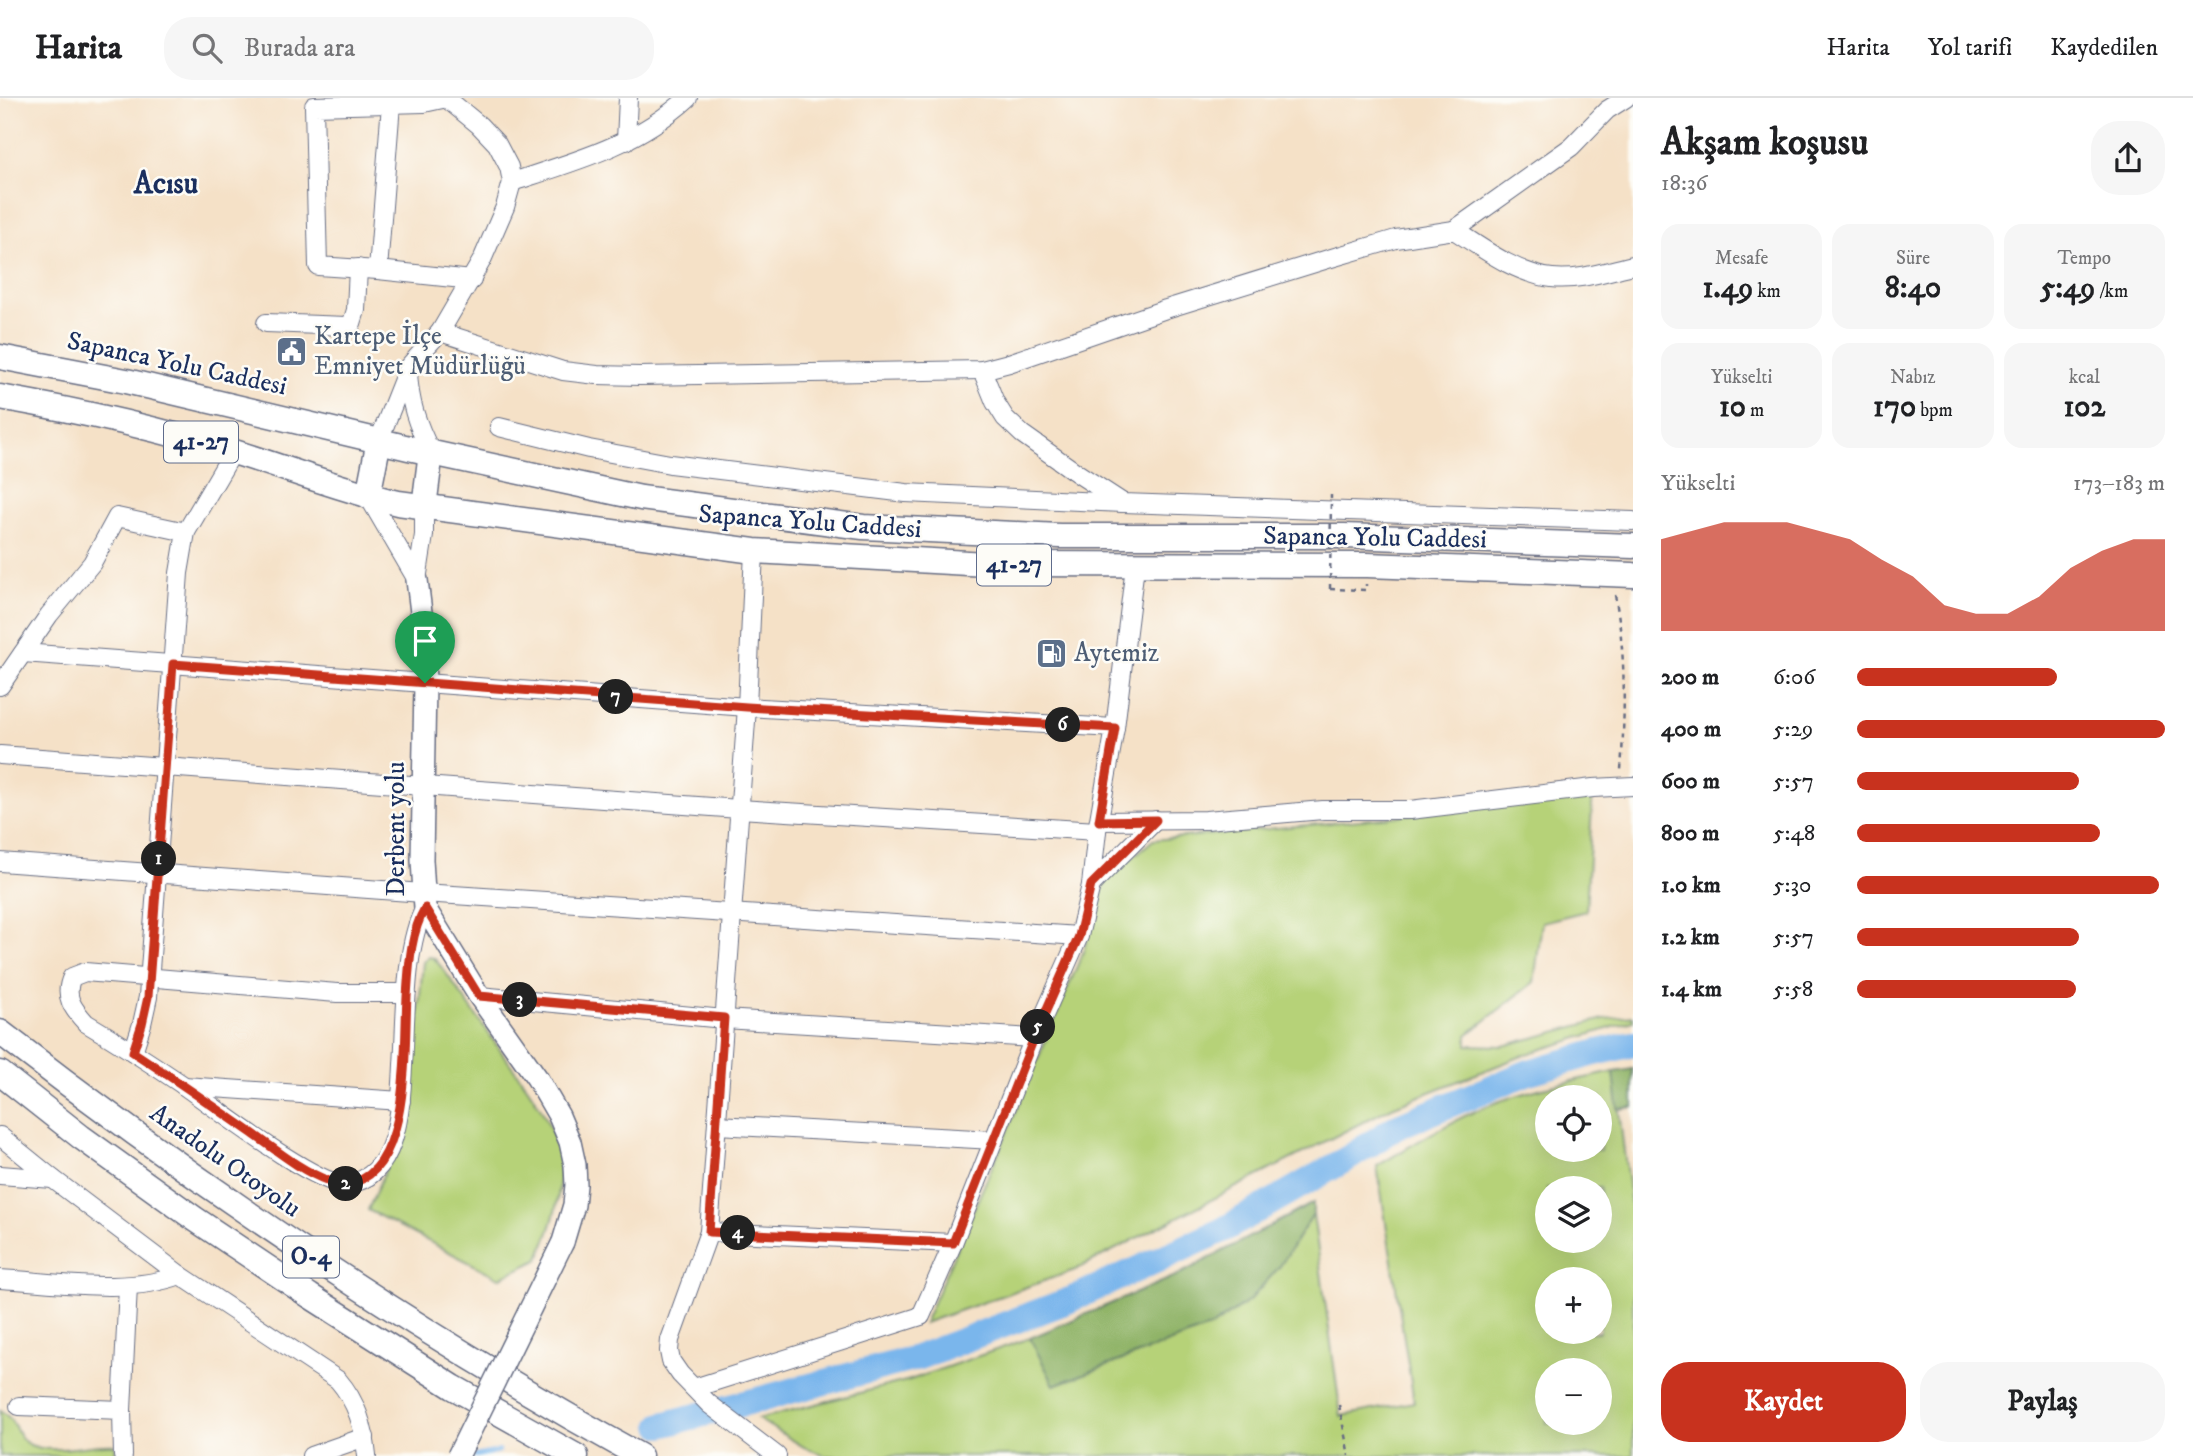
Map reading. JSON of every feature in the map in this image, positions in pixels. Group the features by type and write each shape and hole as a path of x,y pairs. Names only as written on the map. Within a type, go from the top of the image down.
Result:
{"highway":[{"name":"Sapanca Yolu Caddesi","path":"0,357 126,381 641,498 863,527 1060,536 1344,536 1633,546"},
{"name":"Sapanca Yolu Caddesi","path":"0,397 108,418 233,452 368,496 424,507 754,551 986,564 1367,565 1622,575"},
{"path":"368,496 379,440"},
{"path":"424,507 430,452"},
{"name":"Anadolu Otoyolu","path":"0,1032 211,1190 326,1268 481,1365 640,1456"},
{"name":"O-4","path":"0,1073 81,1137 195,1219 310,1296 453,1387 576,1456"}],"main road":[{"name":"Derbent yolu","path":"417,580 423,628 425,683 422,860 424,901 479,996 537,1078 559,1116 570,1142 576,1185 574,1205 562,1242 458,1456"}],"street":[{"path":"379,440 408,367 440,332 472,280 505,207 512,182 509,167 497,144 447,98 424,103 391,104 314,102 318,266 472,280"},
{"path":"626,141 628,98"},
{"path":"512,182 575,162 626,141 660,122 688,98"},
{"path":"440,332 563,371 597,375 982,370 1328,259 1396,239 1454,230 1572,147 1605,104 1626,98"},
{"path":"379,270 391,104"},
{"path":"1454,230 1520,268 1545,276 1568,278 1633,265"},
{"path":"266,323 347,326 352,323 356,310 358,268"},
{"path":"408,367 413,411 430,452"},
{"path":"982,370 1005,418 1022,434 1123,503"},
{"path":"499,427 589,449 670,464 893,492 1633,521"},
{"path":"133,1052 142,1024 150,976 179,573 186,532 233,452"},
{"path":"368,496 417,580"},
{"path":"417,580 424,535 424,507"},
{"path":"0,686 49,615 92,563 117,517 186,532"},
{"path":"754,551 747,707 709,1232 670,1340 669,1351 671,1361 680,1374 709,1404 777,1456"},
{"path":"694,1388 921,1316 953,1243 1034,1038 1079,936 1091,885 1115,728 1135,566"},
{"path":"23,653 747,707 1115,728"},
{"path":"0,755 739,810 1098,826 1323,810 1409,810 1626,787"},
{"path":"1091,885 1156,820"},
{"path":"0,862 158,874 424,901 732,914 1079,936"},
{"path":"407,993 337,993 85,972 72,977 69,985 70,1002 86,1023 294,1162 328,1181 339,1184 360,1181 371,1175 379,1166 392,1140 401,1101 407,993 415,929 424,901"},
{"path":"479,996 724,1018 1034,1038"},
{"path":"184,1086 401,1101"},
{"path":"717,1125 994,1140"},
{"path":"0,1136 180,1275 338,1380 354,1402 365,1437 367,1456"},
{"path":"0,1175 53,1179"},
{"path":"709,1232 953,1243"},
{"path":"0,1279 128,1286 165,1281 180,1275"},
{"path":"123,1456 122,1410 128,1286"},
{"path":"19,1406 122,1410"},
{"path":"311,1456 365,1437"}],"path":[{"path":"1331,495 1330,589 1366,590"},
{"path":"1622,575 1626,787"},
{"path":"1339,1405 1349,1456"}],"green space":[{"path":"1593,788 1586,911 1542,922 1534,982 1467,1035 1467,1045 1503,1046 1604,1019 1633,1016 1633,1021 1527,1054 1392,1107 1075,1270 924,1323 1083,952 1106,880 1153,840 1392,817"},
{"path":"429,957 434,958 443,969 529,1090 549,1125 559,1159 560,1176 555,1210 538,1260 499,1278 368,1210 409,1115 423,962"},
{"path":"1633,1069 1633,1107 1618,1109 1614,1072"},
{"path":"1614,1072 1633,1223 1633,1456 826,1456 804,1447 758,1419 910,1380 1030,1338 1055,1385 1211,1327 1250,1300 1280,1266 1313,1214 1341,1416 1414,1402 1377,1166 1473,1112 1535,1091 1535,1162 1612,1162 1612,1085 1559,1085"},
{"path":"1313,1203 1313,1214 1280,1266 1250,1300 1211,1327 1054,1385 1030,1338 1178,1275"},
{"path":"0,1411 9,1418 28,1444 48,1449 115,1445 116,1456 0,1456"}],"waterway":[{"path":"662,1425 916,1358 1070,1300 1223,1230 1350,1157 1398,1126 1529,1072 1633,1044"},
{"path":"475,1456 499,1451"}],"place":[{"name":"Kartepe İlçe Emniyet Müdürlüğü","path":"291,351"},
{"name":"Aytemiz","path":"1051,653"}],"district":[{"name":"Acısu","path":"166,184"}],"route":[{"path":"173,664 425,683 747,707 1115,728 1099,821 1156,820 1091,885 1079,936 1034,1038 953,1243 709,1232 724,1018 479,996 425,908 415,929 413,941 399,1115 389,1148 379,1166 371,1175 360,1181 339,1184 328,1181 294,1162 133,1052 148,997 173,664"}]}
